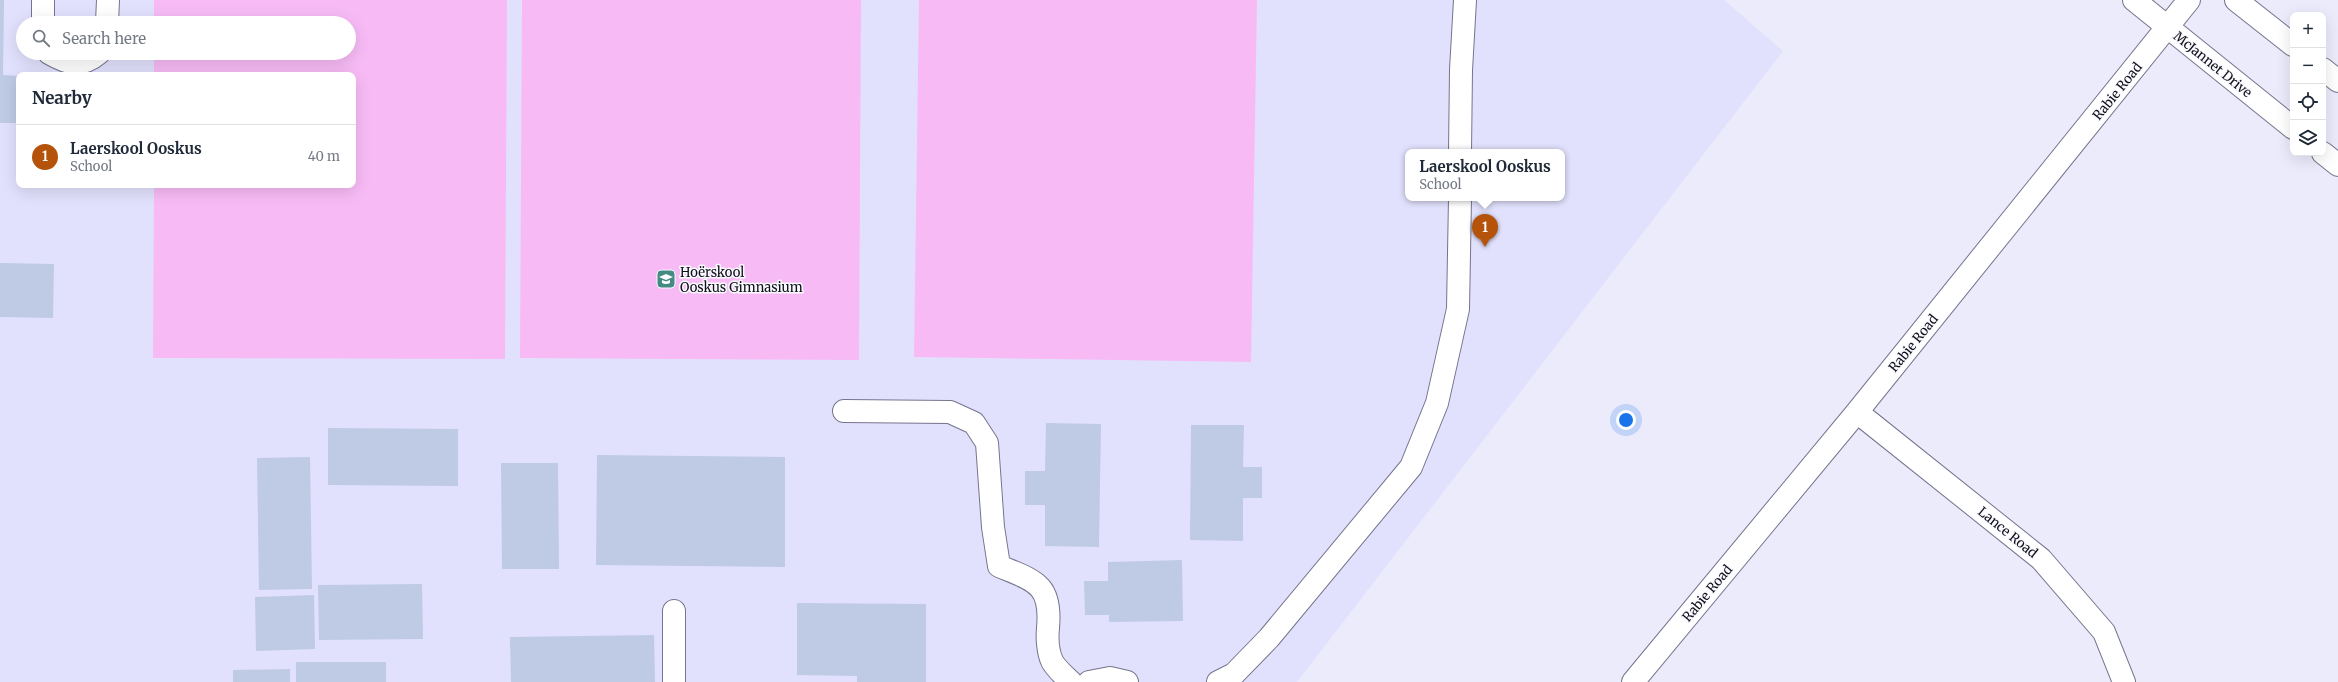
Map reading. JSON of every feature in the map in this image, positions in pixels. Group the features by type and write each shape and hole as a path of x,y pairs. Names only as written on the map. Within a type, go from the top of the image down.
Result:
{"street":[{"path":"43,0 43,16"},
{"path":"107,16 108,0"},
{"path":"1460,149 1461,70 1465,0"},
{"name":"McJannet Drive","path":"2134,0 2290,126"},
{"name":"Rabie Road","path":"1633,682 1857,412 2168,28 2189,0"},
{"path":"2236,0 2290,43"},
{"path":"61,60 64,62 88,62 90,60"},
{"path":"2326,71 2338,81"},
{"path":"2326,155 2338,165"},
{"path":"1218,682 1234,674 1269,638 1411,467 1437,403 1458,309 1460,201"},
{"path":"844,411 950,412 974,423 987,442 993,527 999,566 1030,579 1044,591 1050,610 1047,638 1052,661 1071,682"},
{"name":"Lance Road","path":"1857,412 2041,559 2104,632 2124,682"},
{"path":"674,611 674,682"},
{"path":"1088,682 1110,678 1127,682"}],"shaded area":[{"path":"0,0 1724,0 1783,51 1297,682 0,682"},
{"path":"154,0 507,0 505,359 153,358 154,188 356,188 356,72 154,72 154,60 356,60 356,16 154,16"},
{"path":"522,0 861,0 859,360 520,358"},
{"path":"919,0 1257,0 1251,362 914,357"}],"building":[{"path":"0,0 4,0 3,75 16,76 16,123 0,123"},
{"path":"0,263 54,264 53,318 0,317"},
{"path":"1046,423 1101,424 1099,547 1045,546 1045,505 1025,505 1025,471 1045,471"},
{"path":"1191,425 1244,425 1243,467 1262,467 1262,498 1243,498 1243,541 1190,540"},
{"path":"328,428 458,429 458,486 328,485"},
{"path":"597,455 785,457 785,567 596,565"},
{"path":"310,457 312,589 259,590 257,458"},
{"path":"501,463 558,463 559,569 502,569"},
{"path":"1182,560 1183,621 1109,622 1109,615 1085,615 1084,581 1108,581 1108,562"},
{"path":"422,584 423,639 319,640 318,585"},
{"path":"314,595 315,649 256,651 255,597"},
{"path":"797,603 926,604 926,682 857,682 857,676 797,675"},
{"path":"654,635 655,682 511,682 510,637"},
{"path":"296,662 386,662 386,682 296,682"},
{"path":"290,669 290,682 233,682 233,670"}],"place":[{"name":"Laerskool Ooskus","path":"1485,247"},
{"name":"Hoërskool Ooskus Gimnasium","path":"666,279"}]}
